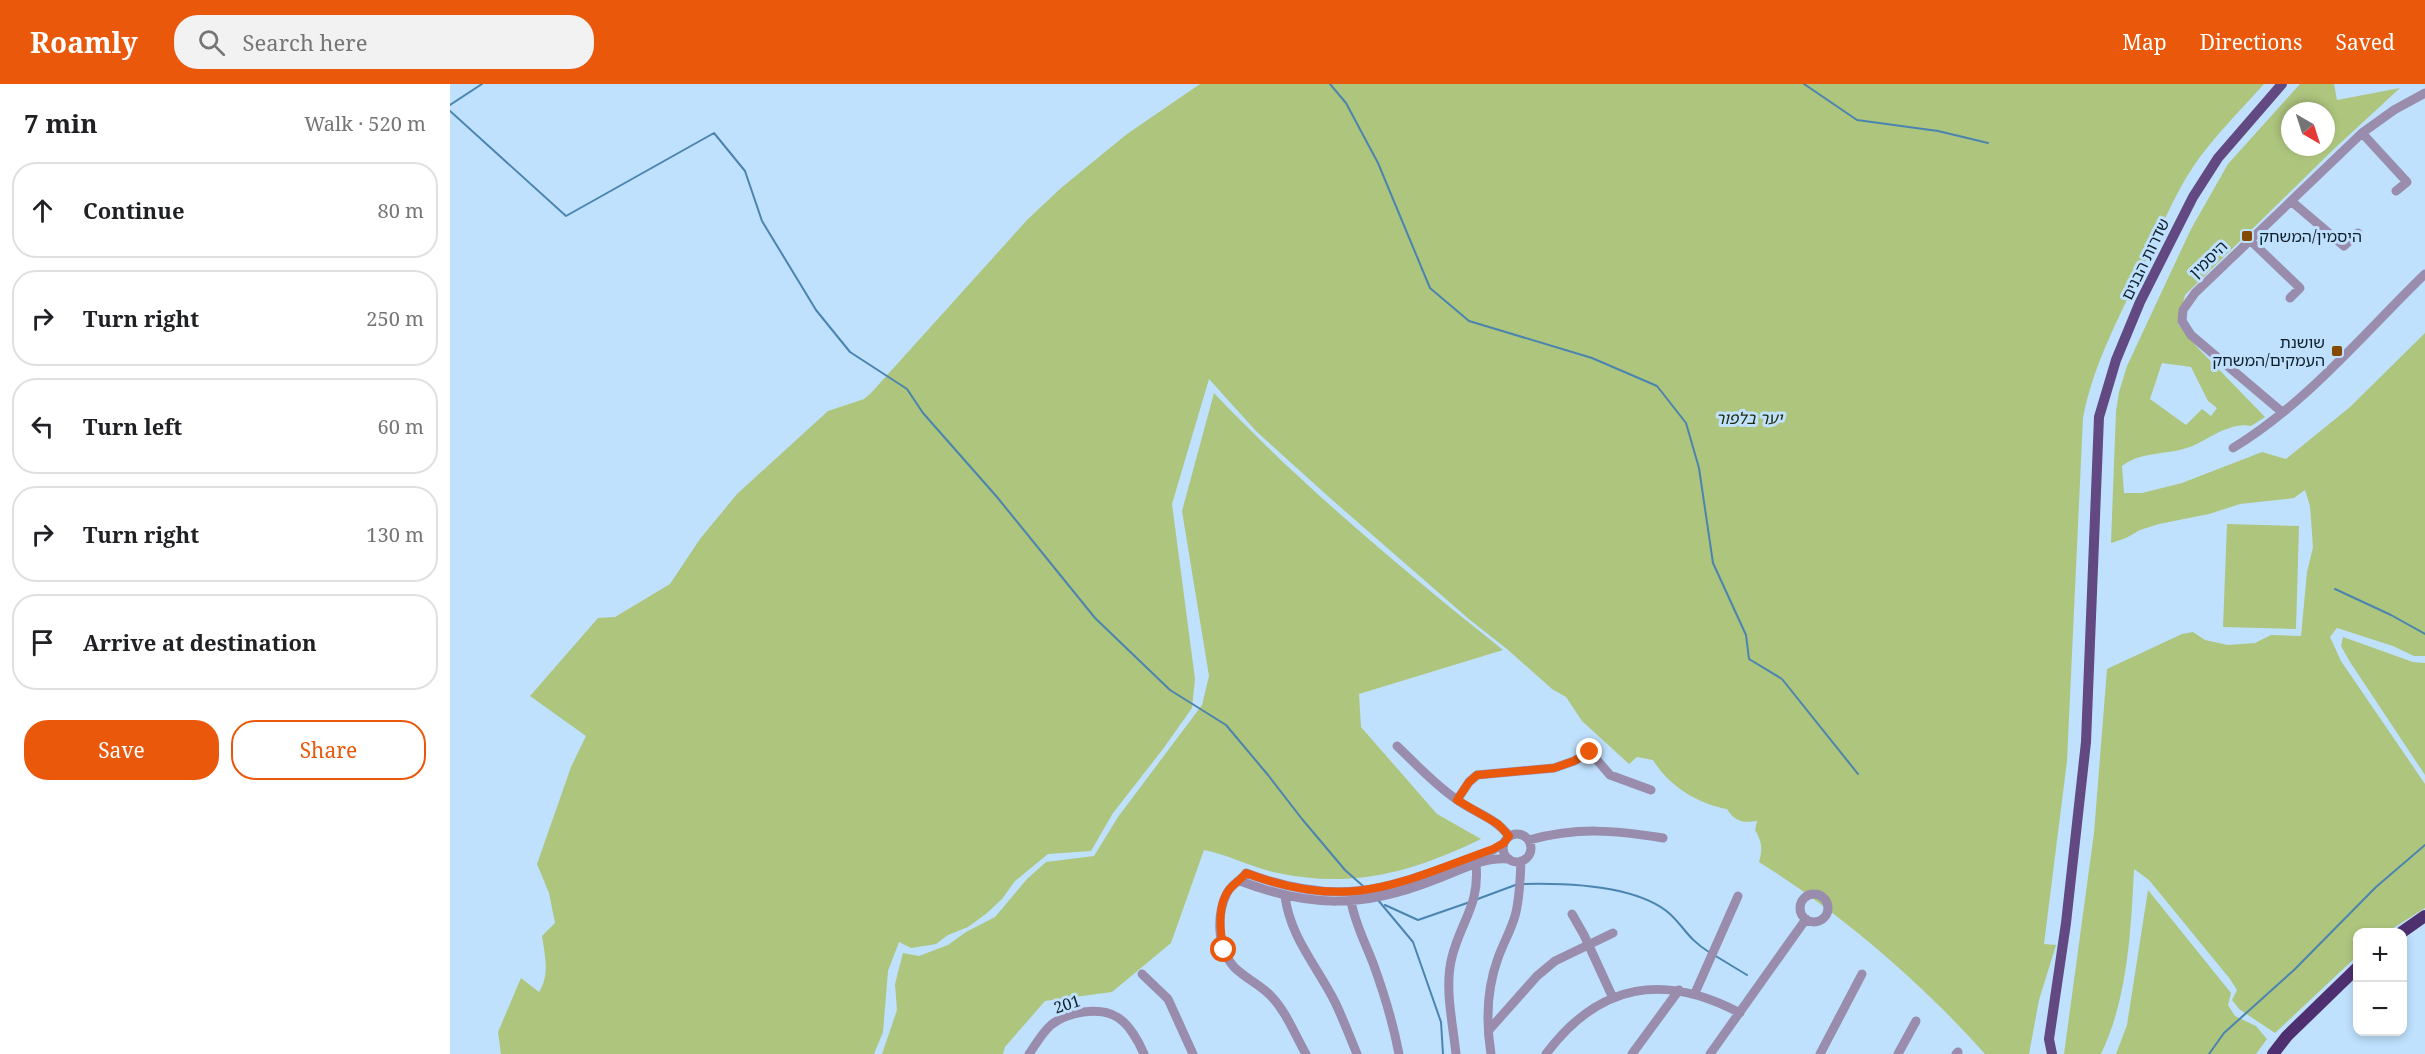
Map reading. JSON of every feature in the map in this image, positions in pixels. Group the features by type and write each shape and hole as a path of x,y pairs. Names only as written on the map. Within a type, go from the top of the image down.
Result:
{"highway":[{"path":"2407,929 2425,916"},
{"path":"2273,1054 2287,1036 2353,972"}],"main road":[{"name":"שדרות הבנים","path":"2052,1054 2049,1039 2066,923 2086,742 2099,417 2116,360 2160,257 2193,197 2218,158 2283,84"}],"street":[{"name":"היסמין","path":"2282,412 2191,335 2182,321 2183,310 2195,292 2362,133 2394,110 2425,93"},
{"path":"2362,133 2407,182 2396,191"},
{"path":"2291,201 2344,246 2358,233"},
{"path":"2250,240 2300,288 2290,298"},
{"path":"2233,448 2264,429 2342,359 2425,274"},
{"path":"1397,746 1442,789 1498,824 1506,840 1504,853 1509,859"},
{"path":"1457,800 1469,782 1477,775 1554,768 1590,752 1610,775 1651,790"},
{"path":"1528,840 1559,832 1596,830 1625,831 1663,838"},
{"path":"1243,877 1285,896 1322,902 1356,898 1394,889 1499,858 1521,861 1530,853 1528,840 1522,835 1506,840 1493,849 1394,889"},
{"path":"1491,1054 1489,1030 1491,985 1497,960 1515,916 1521,861"},
{"path":"1456,1054 1450,996 1451,960 1476,893 1476,864"},
{"path":"1306,1054 1280,1006 1262,988 1235,968 1224,950 1220,924 1228,891 1243,877 1356,898"},
{"path":"1285,896 1287,913 1297,937 1335,1001 1357,1054"},
{"path":"1695,993 1738,896"},
{"path":"1356,898 1358,930 1391,1017 1399,1054"},
{"path":"1572,914 1589,944 1613,998"},
{"path":"1710,1054 1806,919"},
{"path":"1489,1030 1537,976 1555,961 1613,933"},
{"path":"1142,974 1168,999 1193,1054"},
{"path":"1820,1054 1862,974"},
{"path":"1546,1054 1580,1018 1613,998 1632,991 1655,988 1695,993 1740,1013"},
{"path":"1632,1054 1679,990"},
{"name":"201","path":"1029,1054 1053,1023 1068,1016 1089,1011 1118,1017 1129,1029 1144,1054"},
{"path":"1898,1054 1916,1020"}],"green space":[{"name":"יער בלפור","path":"1200,84 2264,84 2209,145 2178,192 2108,342 2087,398 2083,418 2067,761 2044,944 2056,945 2039,1000 2029,1054 1985,1054 1934,1001 1878,950 1819,903 1759,862 1761,849 1755,830 1757,821 1740,821 1733,817 1727,809 1695,798 1667,778 1653,760 1637,757 1629,764 1582,721 1566,697 1552,689 1470,620 1330,498 1256,431 1209,379 1172,504 1195,679 1192,708 1113,813 1091,851 1048,854 1015,881 1002,899 987,913 968,927 948,935 936,944 911,948 899,942 888,971 883,1032 874,1054 501,1054 498,1032 521,978 539,992 545,979 546,965 542,936 555,923 549,893 537,864 571,767 586,736 530,696 598,618 615,617 670,584 700,539 737,494 828,411 864,399 871,393 1028,219 1061,188 1127,134"},
{"path":"2300,84 2334,84 2337,100 2400,88 2335,148 2335,102 2284,102"},
{"path":"2281,105 2281,156 2327,156 2185,295 2178,324 2197,347 2265,417 2251,426 2228,428 2190,447 2129,461 2122,466 2124,493 2142,493 2182,483 2262,452 2286,459 2350,407 2425,333 2425,656 2414,656 2393,646 2337,628 2330,637 2341,661 2425,784 2425,908 2393,928 2353,928 2353,960 2275,1033 2239,1009 2232,1000 2237,990 2230,979 2149,880 2134,869 2123,987 2110,1032 2101,1054 2064,1054 2094,833 2107,669 2182,634 2193,632 2205,640 2228,645 2255,643 2271,635 2301,636 2307,572 2313,547 2310,506 2305,490 2294,498 2240,504 2209,514 2159,524 2111,543 2116,411 2119,392 2127,366 2191,229 2228,164","holes":["2162,363 2191,367 2208,401 2217,408 2211,416 2202,409 2186,425 2150,399"]},
{"path":"1214,393 1318,494 1503,650 1359,694 1361,727 1437,814 1481,839 1456,851 1407,868 1357,878 1332,879 1278,873 1204,850 1171,943 1112,992 1045,1001 1005,1047 1003,1054 882,1054 897,1010 895,984 903,953 919,956 948,945 966,932 995,917 1027,879 1046,862 1094,856 1118,817 1202,705 1209,676 1182,511"},
{"path":"2227,524 2299,526 2296,629 2223,627"},
{"path":"2343,637 2413,662 2425,663 2425,775 2350,662 2341,646"},
{"path":"2148,890 2231,993 2228,1005 2235,1016 2256,1026 2267,1039 2256,1054 2116,1054 2127,1025"}],"waterway":[{"path":"450,105 482,84"},
{"path":"1330,84 1346,103 1378,163 1430,288 1469,321 1592,358 1657,386 1686,423 1699,468 1713,563 1746,635 1749,659 1782,679 1858,774"},
{"path":"1804,84 1857,120 1938,131 1988,143"},
{"path":"450,111 566,216 714,133 745,171 762,221 816,310 850,352 907,389 923,413 997,497 1095,618 1170,690 1226,725 1345,870 1363,886"},
{"path":"2335,589 2425,634"},
{"path":"2209,1054 2224,1033 2294,970 2376,887 2425,845"},
{"path":"1475,900 1518,884"},
{"path":"1523,884 1579,885 1639,897 1656,904 1670,914 1691,938 1709,952"},
{"path":"1378,900 1413,942 1441,1022 1443,1054"},
{"path":"1385,905 1418,920 1470,902"},
{"path":"1714,955 1747,975"}],"place":[{"name":"היסמין/המשחק","path":"2247,236"},
{"name":"שושנת העמקים/המשחק","path":"2337,351"}],"route":[{"path":"1224,950 1220,924 1222,910 1228,891 1246,873 1292,887 1332,893 1377,890 1420,877 1493,849 1504,843 1509,836 1498,824 1457,800 1469,782 1477,775 1554,768 1590,752"}]}
